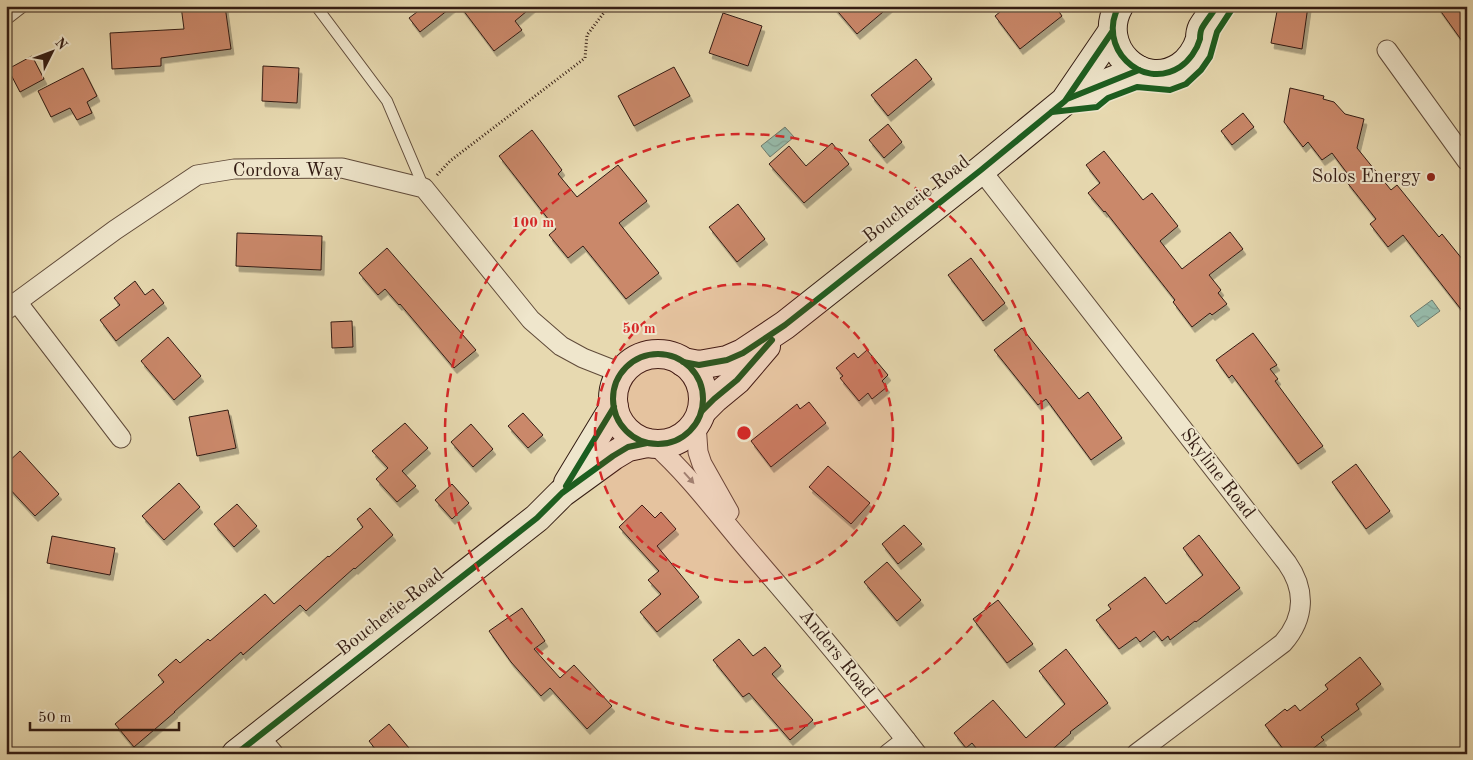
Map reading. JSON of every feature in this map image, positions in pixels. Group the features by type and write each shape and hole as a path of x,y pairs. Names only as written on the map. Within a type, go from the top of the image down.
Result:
{"main road":[{"name":"Boucherie Road","path":"683,362 699,365 727,360 743,353 785,324 981,170 1067,99 1112,32 1113,20 1118,6"},
{"name":"Boucherie Road","path":"1067,99 1139,70 1154,74 1164,73 1180,67 1195,52 1199,41 1198,18 1217,6"},
{"path":"1112,32 1115,46 1120,55 1139,70"},
{"name":"Boucherie Road","path":"699,418 714,399 737,380 785,324"},
{"path":"650,355 673,356 683,362 694,371 701,384 704,397 699,418 688,433 678,440 666,444 650,443 637,439 629,433 616,417 614,389 617,381 629,365 650,355"},
{"name":"Boucherie Road","path":"562,493 614,407"},
{"name":"Boucherie Road","path":"236,754 266,745 537,518 562,493 620,451 628,447 650,443"}],"street":[{"path":"1387,50 1467,161"},
{"name":"Cordova Way","path":"12,306 116,230 196,175 234,169 342,168 424,188"},
{"name":"Skyline Road","path":"981,170 1287,564 1300,589 1298,618 1289,636 1283,643 1136,754"},
{"path":"424,188 531,320 561,346 582,358 622,373"},
{"path":"12,306 121,438"},
{"name":"Anders Road","path":"699,418 698,452 702,464 754,557"},
{"name":"Anders Road","path":"650,443 685,474 701,492 803,613 911,747"},
{"path":"888,754 911,747"}],"lane":[{"path":"6,20 24,6"},
{"path":"316,6 388,101 424,188"}],"path":[{"path":"424,188 450,161 585,58 587,35 609,6"}],"water":[{"path":"785,127 794,137 770,157 761,146"},
{"path":"1432,300 1440,311 1418,327 1410,316"}],"building":[{"path":"181,6 225,6 231,49 161,58 161,66 112,69 110,33 184,29"},
{"path":"425,6 453,6 420,32 409,18"},
{"path":"460,6 533,6 515,21 522,30 494,51"},
{"path":"833,6 890,6 857,34"},
{"path":"1007,6 1055,6 1062,16 1020,49 995,16"},
{"path":"1278,6 1308,6 1302,49 1271,43"},
{"path":"1437,6 1467,6 1467,48"},
{"path":"723,13 762,26 748,66 709,53"},
{"path":"32,56 44,79 20,92 8,69"},
{"path":"916,59 932,79 888,116 871,95"},
{"path":"263,66 299,68 297,103 262,101"},
{"path":"674,67 690,96 634,126 618,96"},
{"path":"83,68 97,96 87,102 92,113 77,120 70,108 51,117 38,91"},
{"path":"1290,88 1324,96 1323,99 1334,102 1345,114 1364,119 1357,148 1391,190 1397,185 1439,237 1442,234 1467,265 1467,317 1403,235 1388,247 1370,224 1376,219 1346,181 1350,177 1332,153 1322,160 1308,142 1303,147 1284,122"},
{"path":"1243,113 1254,127 1232,145 1221,131"},
{"path":"888,124 902,142 884,158 869,140"},
{"path":"532,130 562,170 558,174 577,197 618,165 647,201 619,223 659,273 626,299 583,246 568,258 549,235 556,229 499,156"},
{"path":"832,143 849,164 804,203 769,164 789,146 806,166"},
{"path":"1104,151 1143,200 1152,193 1178,226 1160,241 1182,269 1230,232 1243,249 1209,275 1221,290 1218,293 1227,304 1212,315 1210,313 1192,327 1173,302 1175,300 1105,211 1088,193 1100,183 1086,165"},
{"path":"738,204 765,239 737,262 709,227"},
{"path":"237,233 322,236 321,270 236,266"},
{"path":"387,248 476,350 454,368 385,289 378,295 359,273"},
{"path":"971,258 1005,303 983,321 948,275"},
{"path":"135,281 145,295 153,289 164,303 116,341 100,320 120,305 114,298"},
{"path":"352,321 353,347 332,348 331,322"},
{"path":"1022,328 1079,399 1088,392 1122,438 1091,460 1046,399 1038,405 994,350"},
{"path":"1253,333 1277,365 1270,369 1278,379 1275,381 1323,446 1298,464 1232,375 1229,378 1216,360"},
{"path":"168,337 201,376 174,400 141,361"},
{"path":"867,350 888,375 882,381 887,387 872,399 868,393 859,401 840,378 843,376 836,368 854,353 858,358"},
{"path":"809,402 826,423 771,467 751,441 797,404 800,409"},
{"path":"228,410 236,448 197,456 189,417"},
{"path":"523,413 543,435 528,448 508,426"},
{"path":"405,423 428,448 402,471 416,486 397,502 376,479 388,468 372,451"},
{"path":"471,424 493,449 473,467 451,442"},
{"path":"20,451 59,494 35,516 6,485 6,464"},
{"path":"1356,464 1390,511 1366,529 1332,482"},
{"path":"828,466 870,503 851,524 809,487"},
{"path":"179,483 200,507 164,540 142,516"},
{"path":"452,484 469,503 452,519 435,500"},
{"path":"237,504 257,526 234,547 214,524"},
{"path":"642,505 655,518 661,512 676,529 657,546 699,597 657,632 640,612 661,594 648,580 659,571 619,527"},
{"path":"370,508 393,535 306,611 300,605 243,655 241,652 134,747 115,724 164,682 158,675 176,659 180,663 208,639 210,641 265,594 274,604 363,527 357,519"},
{"path":"904,525 922,544 898,564 882,544"},
{"path":"1199,535 1240,588 1170,640 1168,636 1162,641 1154,631 1140,642 1136,637 1119,649 1096,620 1111,609 1108,605 1145,577 1166,604 1203,575 1183,548"},
{"path":"52,536 115,548 110,575 47,563"},
{"path":"887,562 921,600 897,621 864,582"},
{"path":"998,600 1033,644 1007,663 973,619"},
{"path":"522,608 545,641 534,649 560,678 574,665 612,706 587,729 550,688 541,696 511,662 489,631"},
{"path":"739,639 753,656 765,647 781,666 772,674 813,720 790,740 749,693 743,697 713,660"},
{"path":"1066,649 1108,703 1070,732 1047,754 981,754 972,743 966,748 954,733 993,700 1026,738 1065,704 1039,671"},
{"path":"1360,657 1381,684 1356,704 1359,709 1321,737 1324,740 1306,754 1287,754 1265,725 1285,709 1287,711 1295,705 1300,711 1328,689 1325,685"},
{"path":"389,724 414,754 379,754 369,741"}],"cycle path":[{"path":"1119,6 1113,21 1113,36 1118,49 1126,61 1137,69 1151,74 1165,73 1180,67 1186,62 1197,47 1202,28 1217,6"},
{"path":"1052,112 1097,107 1108,98 1137,87 1170,90 1186,84 1201,70 1210,57 1217,32 1234,6"},
{"path":"683,362 699,365 727,360 743,353 785,325 1065,101 1112,32"},
{"path":"1067,99 1139,70"},
{"path":"702,411 737,380 772,340"},
{"path":"658,354 675,357 690,367 700,382 703,399 700,416 690,431 675,441 658,444 641,441 626,431 616,416 613,399 616,382 626,367 641,357 658,354"},
{"path":"566,486 614,407"},
{"path":"236,754 537,518 562,493 628,447 647,443"}],"place":[{"name":"Solos Energy","path":"1431,177"}]}
